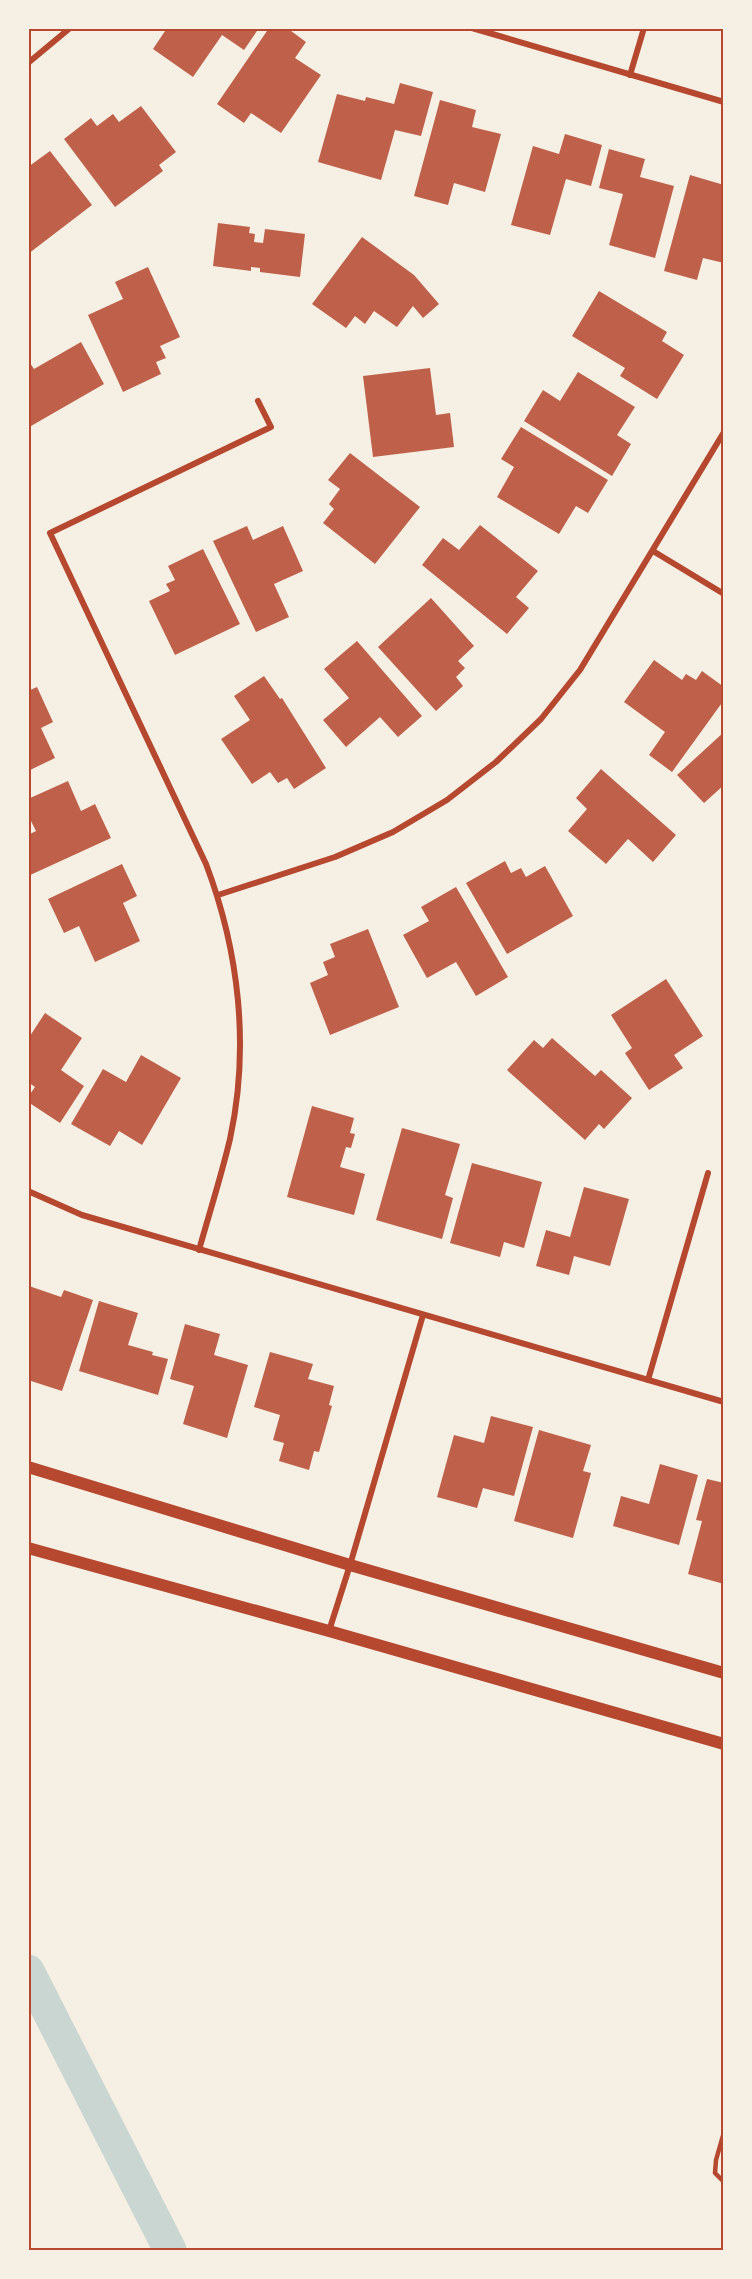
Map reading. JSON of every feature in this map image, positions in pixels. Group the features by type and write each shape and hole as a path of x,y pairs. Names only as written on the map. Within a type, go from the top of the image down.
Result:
{"main road":[{"path":"28,1467 350,1565 723,1674"},
{"path":"28,1548 329,1630 723,1744"}],"street":[{"path":"28,63 70,28"},
{"path":"472,28 723,102"},
{"path":"630,75 644,28"},
{"path":"199,1250 230,1139 238,1082 240,1016 232,951 218,895 206,864 50,533 271,427 258,401"},
{"path":"218,895 335,857 393,832 447,800 496,762 541,719 580,670 723,432"},
{"path":"653,551 723,594"},
{"path":"648,1380 708,1173"},
{"path":"28,1191 82,1215 723,1402"},
{"path":"329,1630 423,1315"}],"lane":[{"path":"723,2132 715,2173 723,2182"}],"building":[{"path":"167,28 259,28 244,50 222,35 193,77 153,49"},
{"path":"269,28 287,28 306,42 295,58 321,75 281,133 251,113 244,123 217,104"},
{"path":"400,83 433,92 421,136 395,130 381,180 318,162 337,94 365,101 366,97 394,104"},
{"path":"440,100 476,110 472,127 501,134 485,192 454,183 448,205 414,196"},
{"path":"141,106 176,152 159,165 163,171 115,207 64,139 91,118 97,126 113,114 119,122"},
{"path":"565,134 602,145 591,186 566,179 550,235 511,225 533,146 559,154"},
{"path":"609,149 645,159 640,177 674,186 655,258 609,245 623,194 599,188"},
{"path":"50,151 92,205 28,254 28,195 31,193 28,189 28,167"},
{"path":"690,175 724,185 724,263 703,258 697,280 664,271"},
{"path":"218,223 250,227 249,233 255,234 254,242 263,243 265,229 305,234 300,277 260,272 260,268 251,267 251,271 213,266"},
{"path":"362,237 414,275 439,304 423,318 413,306 397,327 374,311 365,324 355,316 346,328 312,304"},
{"path":"148,267 180,337 160,346 166,358 156,362 161,374 123,392 88,315 123,299 115,282"},
{"path":"599,291 667,332 662,341 684,355 657,399 620,376 625,368 572,336"},
{"path":"81,342 104,384 31,426 28,421 28,360 34,369"},
{"path":"430,368 436,415 450,413 454,447 373,457 363,376"},
{"path":"578,372 635,407 617,435 631,444 612,476 524,421 543,390 560,401"},
{"path":"521,427 608,480 588,513 576,506 559,534 497,497 514,467 501,459"},
{"path":"350,453 420,507 375,564 323,523 334,509 329,504 340,489 328,480"},
{"path":"480,525 538,571 516,597 529,608 507,634 422,565 443,538 459,550"},
{"path":"247,526 253,540 283,526 303,571 274,584 289,617 256,632 213,541"},
{"path":"203,549 240,624 175,655 149,601 170,591 166,584 175,580 168,566"},
{"path":"431,598 474,646 458,661 465,668 456,677 463,686 436,711 378,647"},
{"path":"357,641 422,716 398,737 380,717 346,747 323,720 349,698 324,669"},
{"path":"654,660 682,680 686,674 696,680 702,671 724,687 724,700 672,772 649,755 665,732 624,702"},
{"path":"264,676 280,699 282,698 326,768 294,789 287,778 278,783 270,772 252,784 221,739 250,720 234,696"},
{"path":"37,687 53,722 41,728 55,758 28,771 28,691"},
{"path":"724,732 724,785 704,803 677,775"},
{"path":"601,769 676,835 653,862 628,839 606,864 568,831 587,809 576,798"},
{"path":"68,781 81,811 95,804 111,838 28,876 28,835 36,831 28,815 28,799"},
{"path":"505,861 511,873 521,868 526,877 545,866 573,916 507,954 466,883"},
{"path":"122,864 137,896 123,903 140,941 95,962 79,926 64,933 48,899"},
{"path":"456,887 508,977 476,996 456,962 427,978 403,935 429,921 421,907"},
{"path":"368,929 399,1007 330,1035 310,983 328,975 323,962 335,957 330,944"},
{"path":"666,979 703,1036 674,1055 683,1068 649,1090 625,1053 632,1048 611,1015"},
{"path":"45,1013 82,1038 61,1070 84,1086 60,1123 28,1102 28,1097 35,1087 28,1082 28,1039"},
{"path":"552,1038 595,1076 601,1070 632,1098 604,1129 599,1124 585,1140 507,1070 534,1040 543,1048"},
{"path":"141,1055 181,1078 142,1145 119,1131 110,1146 71,1124 103,1069 126,1082"},
{"path":"312,1106 354,1118 350,1133 355,1134 351,1148 346,1147 340,1167 365,1174 354,1215 287,1197"},
{"path":"402,1128 460,1144 445,1195 453,1198 442,1239 376,1220"},
{"path":"472,1163 542,1182 524,1248 504,1242 500,1257 450,1243"},
{"path":"584,1187 629,1199 610,1266 574,1256 569,1275 536,1266 546,1230 570,1237"},
{"path":"29,1286 61,1297 64,1290 93,1300 62,1391 28,1380"},
{"path":"99,1301 138,1313 128,1345 168,1359 158,1395 79,1371"},
{"path":"185,1324 220,1334 214,1355 248,1365 227,1438 183,1424 194,1386 170,1379"},
{"path":"270,1352 313,1364 308,1379 334,1386 329,1405 332,1406 319,1452 314,1451 309,1470 279,1461 284,1443 273,1440 280,1415 254,1407"},
{"path":"491,1416 533,1427 514,1496 483,1488 477,1508 437,1497 454,1435 484,1443"},
{"path":"539,1430 591,1445 583,1471 591,1473 573,1538 514,1521"},
{"path":"660,1464 698,1475 679,1545 613,1526 621,1496 649,1504"},
{"path":"707,1479 724,1483 724,1584 688,1574 702,1521 696,1520"}],"waterway":[{"path":"28,1971 170,2250"}]}
